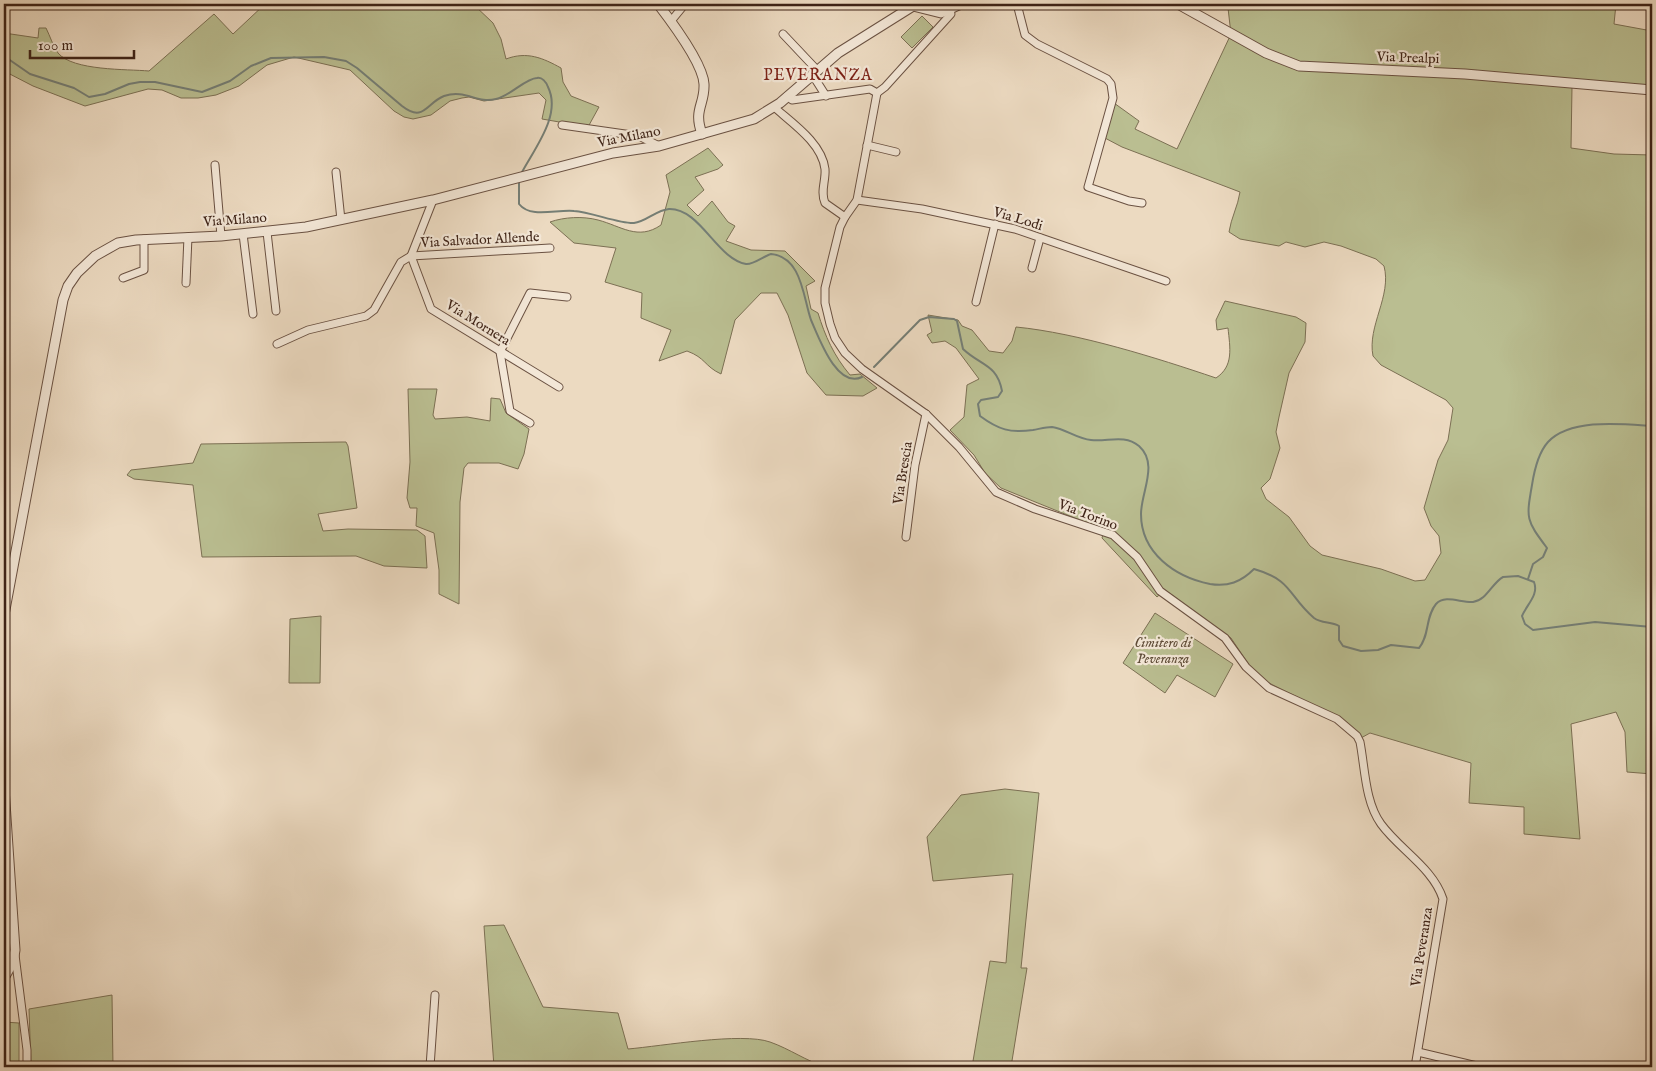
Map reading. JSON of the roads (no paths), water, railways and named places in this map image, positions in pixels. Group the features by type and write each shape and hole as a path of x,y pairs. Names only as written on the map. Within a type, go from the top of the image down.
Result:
{"street":[{"path":"658,4 671,21 702,74 704,93 698,111 702,134"},
{"path":"671,21 684,4"},
{"path":"913,5 942,13 961,4"},
{"path":"1017,4 1025,35 1037,44 1106,79 1112,84 1113,98 1088,187 1129,201 1142,202"},
{"name":"Via Prealpi","path":"1178,4 1266,53 1299,66 1465,74 1652,90"},
{"name":"Via Milano","path":"4,615 58,325 68,286 87,263 104,250 118,243 144,239 267,232 341,220 434,200 613,153 659,146 744,123 764,114 838,53 913,5"},
{"path":"774,107 812,143 824,164 822,189 825,203 844,217 857,200 877,93 885,87 951,14 950,10"},
{"path":"783,34 814,72 826,96"},
{"path":"787,96 792,100 863,90 877,93"},
{"path":"562,125 639,136 659,146"},
{"path":"867,145 896,152"},
{"path":"215,165 221,236"},
{"path":"336,172 341,220"},
{"path":"276,344 308,330 366,316 374,310 401,262 412,256 434,200"},
{"name":"Via Lodi","path":"857,200 922,209 994,224 1166,281"},
{"name":"Via Torino","path":"844,217 825,288 827,313 835,338 846,353 862,369 926,414 959,447 996,492 1035,508 1113,535 1136,557 1160,591 1225,638 1246,667 1269,688 1329,714 1347,726 1360,742 1373,806 1381,824"},
{"path":"976,302 994,224"},
{"path":"267,232 276,311"},
{"path":"243,234 253,314"},
{"path":"186,283 188,237"},
{"path":"1032,268 1040,238"},
{"path":"123,278 144,270 144,239"},
{"name":"Via Salvador Allende","path":"412,256 550,248"},
{"name":"Via Mornera","path":"412,256 431,308 559,387"},
{"path":"530,423 510,411 500,352 530,293 567,297"},
{"name":"Via Brescia","path":"906,537 915,466 926,414"},
{"path":"4,788 15,950 27,1050 26,1067"},
{"name":"Via Peveranza","path":"1381,824 1439,887 1443,899 1416,1067"},
{"path":"15,950 13,962 6,976 18,981"},
{"path":"430,1067 435,995"},
{"path":"1418,1052 1481,1067"}],"waterway":[{"path":"4,56 30,74 74,88 89,97 105,94 129,84 140,82 155,82 202,92 230,81 251,66 271,58 324,57 346,61 402,106 415,113 424,110 444,96 459,94 483,100 496,99 528,81 541,78 548,87 552,109 545,132 521,174"},
{"path":"519,181 519,204 524,209 530,211 574,211 628,223 643,221 664,210 680,211 690,216 726,253 736,260 749,264 771,254 781,257 789,262 800,280 811,320 830,360 845,376 853,379 862,377"},
{"path":"874,367 920,320 929,317 954,319 957,321 963,349 992,370 1000,382 1002,391 998,397 981,400 978,404 980,416 993,425 1011,431 1052,427 1086,439 1122,439 1133,442 1145,453 1148,461 1148,478 1141,514 1143,528 1147,540 1162,561 1184,576 1210,584 1223,585 1234,582 1254,569 1267,573 1289,589 1314,618 1339,626 1339,640 1343,646 1361,651 1378,650 1391,645 1419,648 1425,637 1430,615 1436,604 1440,601 1448,599 1468,602 1478,601 1503,577 1518,576 1534,582 1534,595 1522,616 1525,624 1533,630 1595,622 1652,627"},
{"path":"1528,579 1533,564 1543,557 1547,548 1531,525 1529,505 1536,468 1542,451 1548,442 1558,434 1583,426 1597,424 1652,426"}],"district":[{"name":"PEVERANZA","path":"818,76"}],"park label":[{"name":"Cimitero di Peveranza","path":"1163,652"}]}
